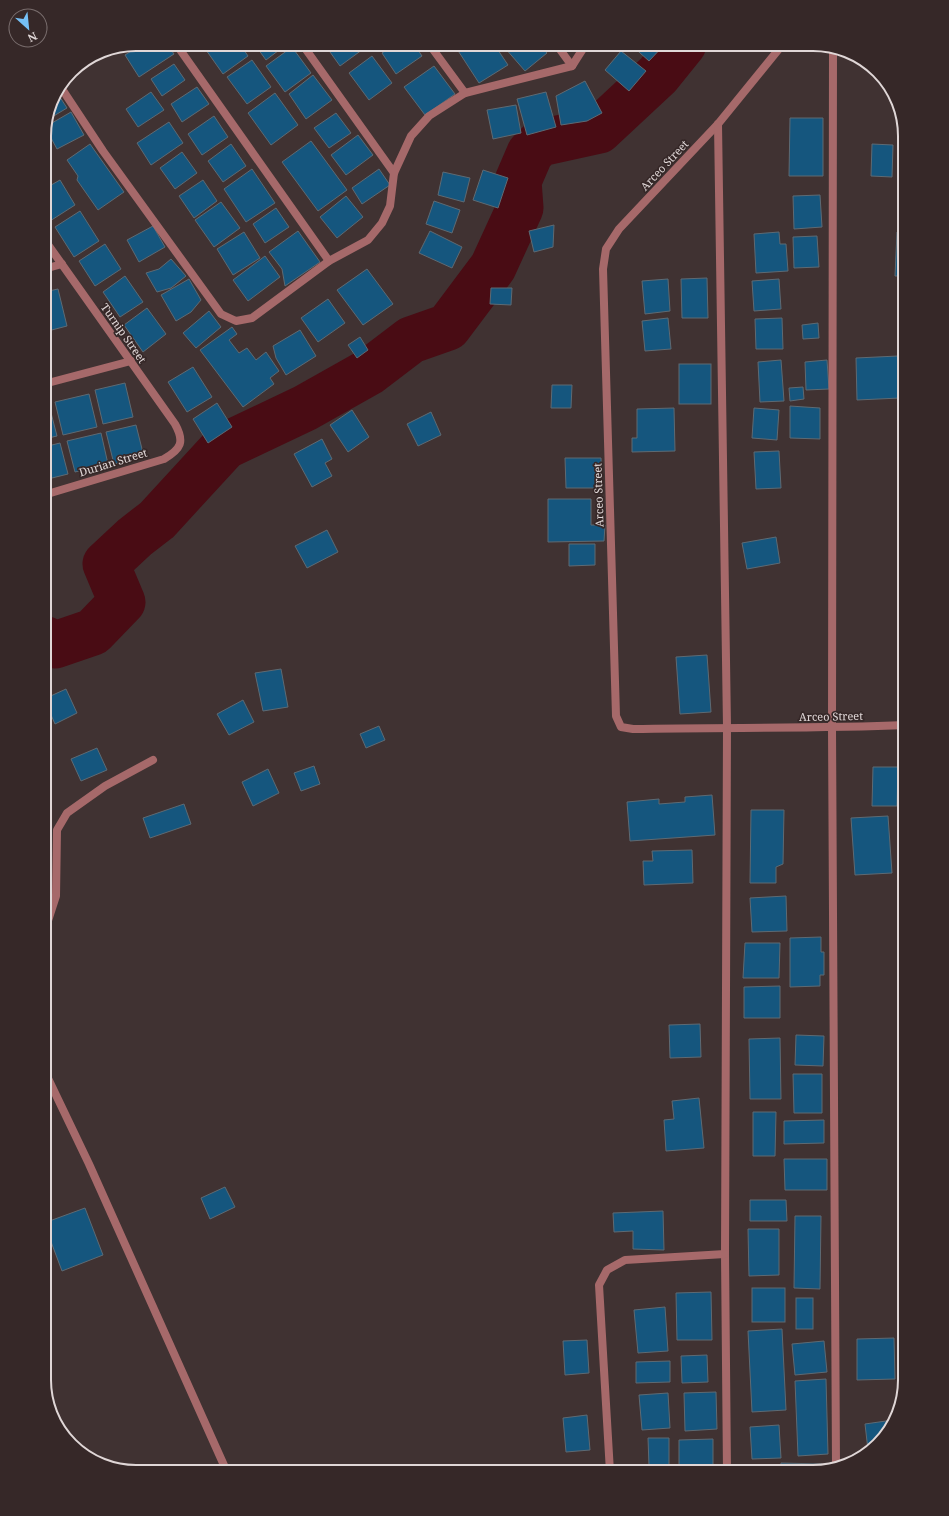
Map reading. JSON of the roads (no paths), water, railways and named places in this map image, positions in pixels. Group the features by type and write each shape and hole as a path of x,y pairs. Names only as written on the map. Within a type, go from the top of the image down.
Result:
{"street":[{"path":"181,51 329,261"},
{"path":"307,51 394,173"},
{"path":"434,51 465,93"},
{"path":"561,51 572,66"},
{"path":"64,91 103,151 221,314 236,321 252,318 329,261 368,240 382,224 390,206 394,173 411,136 429,116 465,93 572,66 582,51"},
{"name":"Arceo Street","path":"777,51 718,124 619,228 606,249 603,269 617,722 621,727 633,729 727,727 832,728 898,725"},
{"path":"833,54 832,728 836,1462"},
{"path":"718,124 727,727 725,1254 727,1465"},
{"name":"Turnip Street","path":"51,249 175,424 180,432 181,442"},
{"path":"51,267 62,264"},
{"path":"51,382 131,362"},
{"name":"Durian Street","path":"51,493 164,459 176,452 181,442"},
{"path":"51,911 56,896 57,830 68,813 104,786 153,760"},
{"path":"51,1085 89,1164 224,1465"},
{"path":"610,1465 599,1285 607,1270 625,1260 725,1254"}],"waterway":[{"path":"51,643 55,645 93,632 122,602 106,564 135,537 157,520 225,446 305,408 369,372 411,340 448,327 493,267 520,208 518,181 530,153 540,143 599,130 658,75 677,51"}]}
